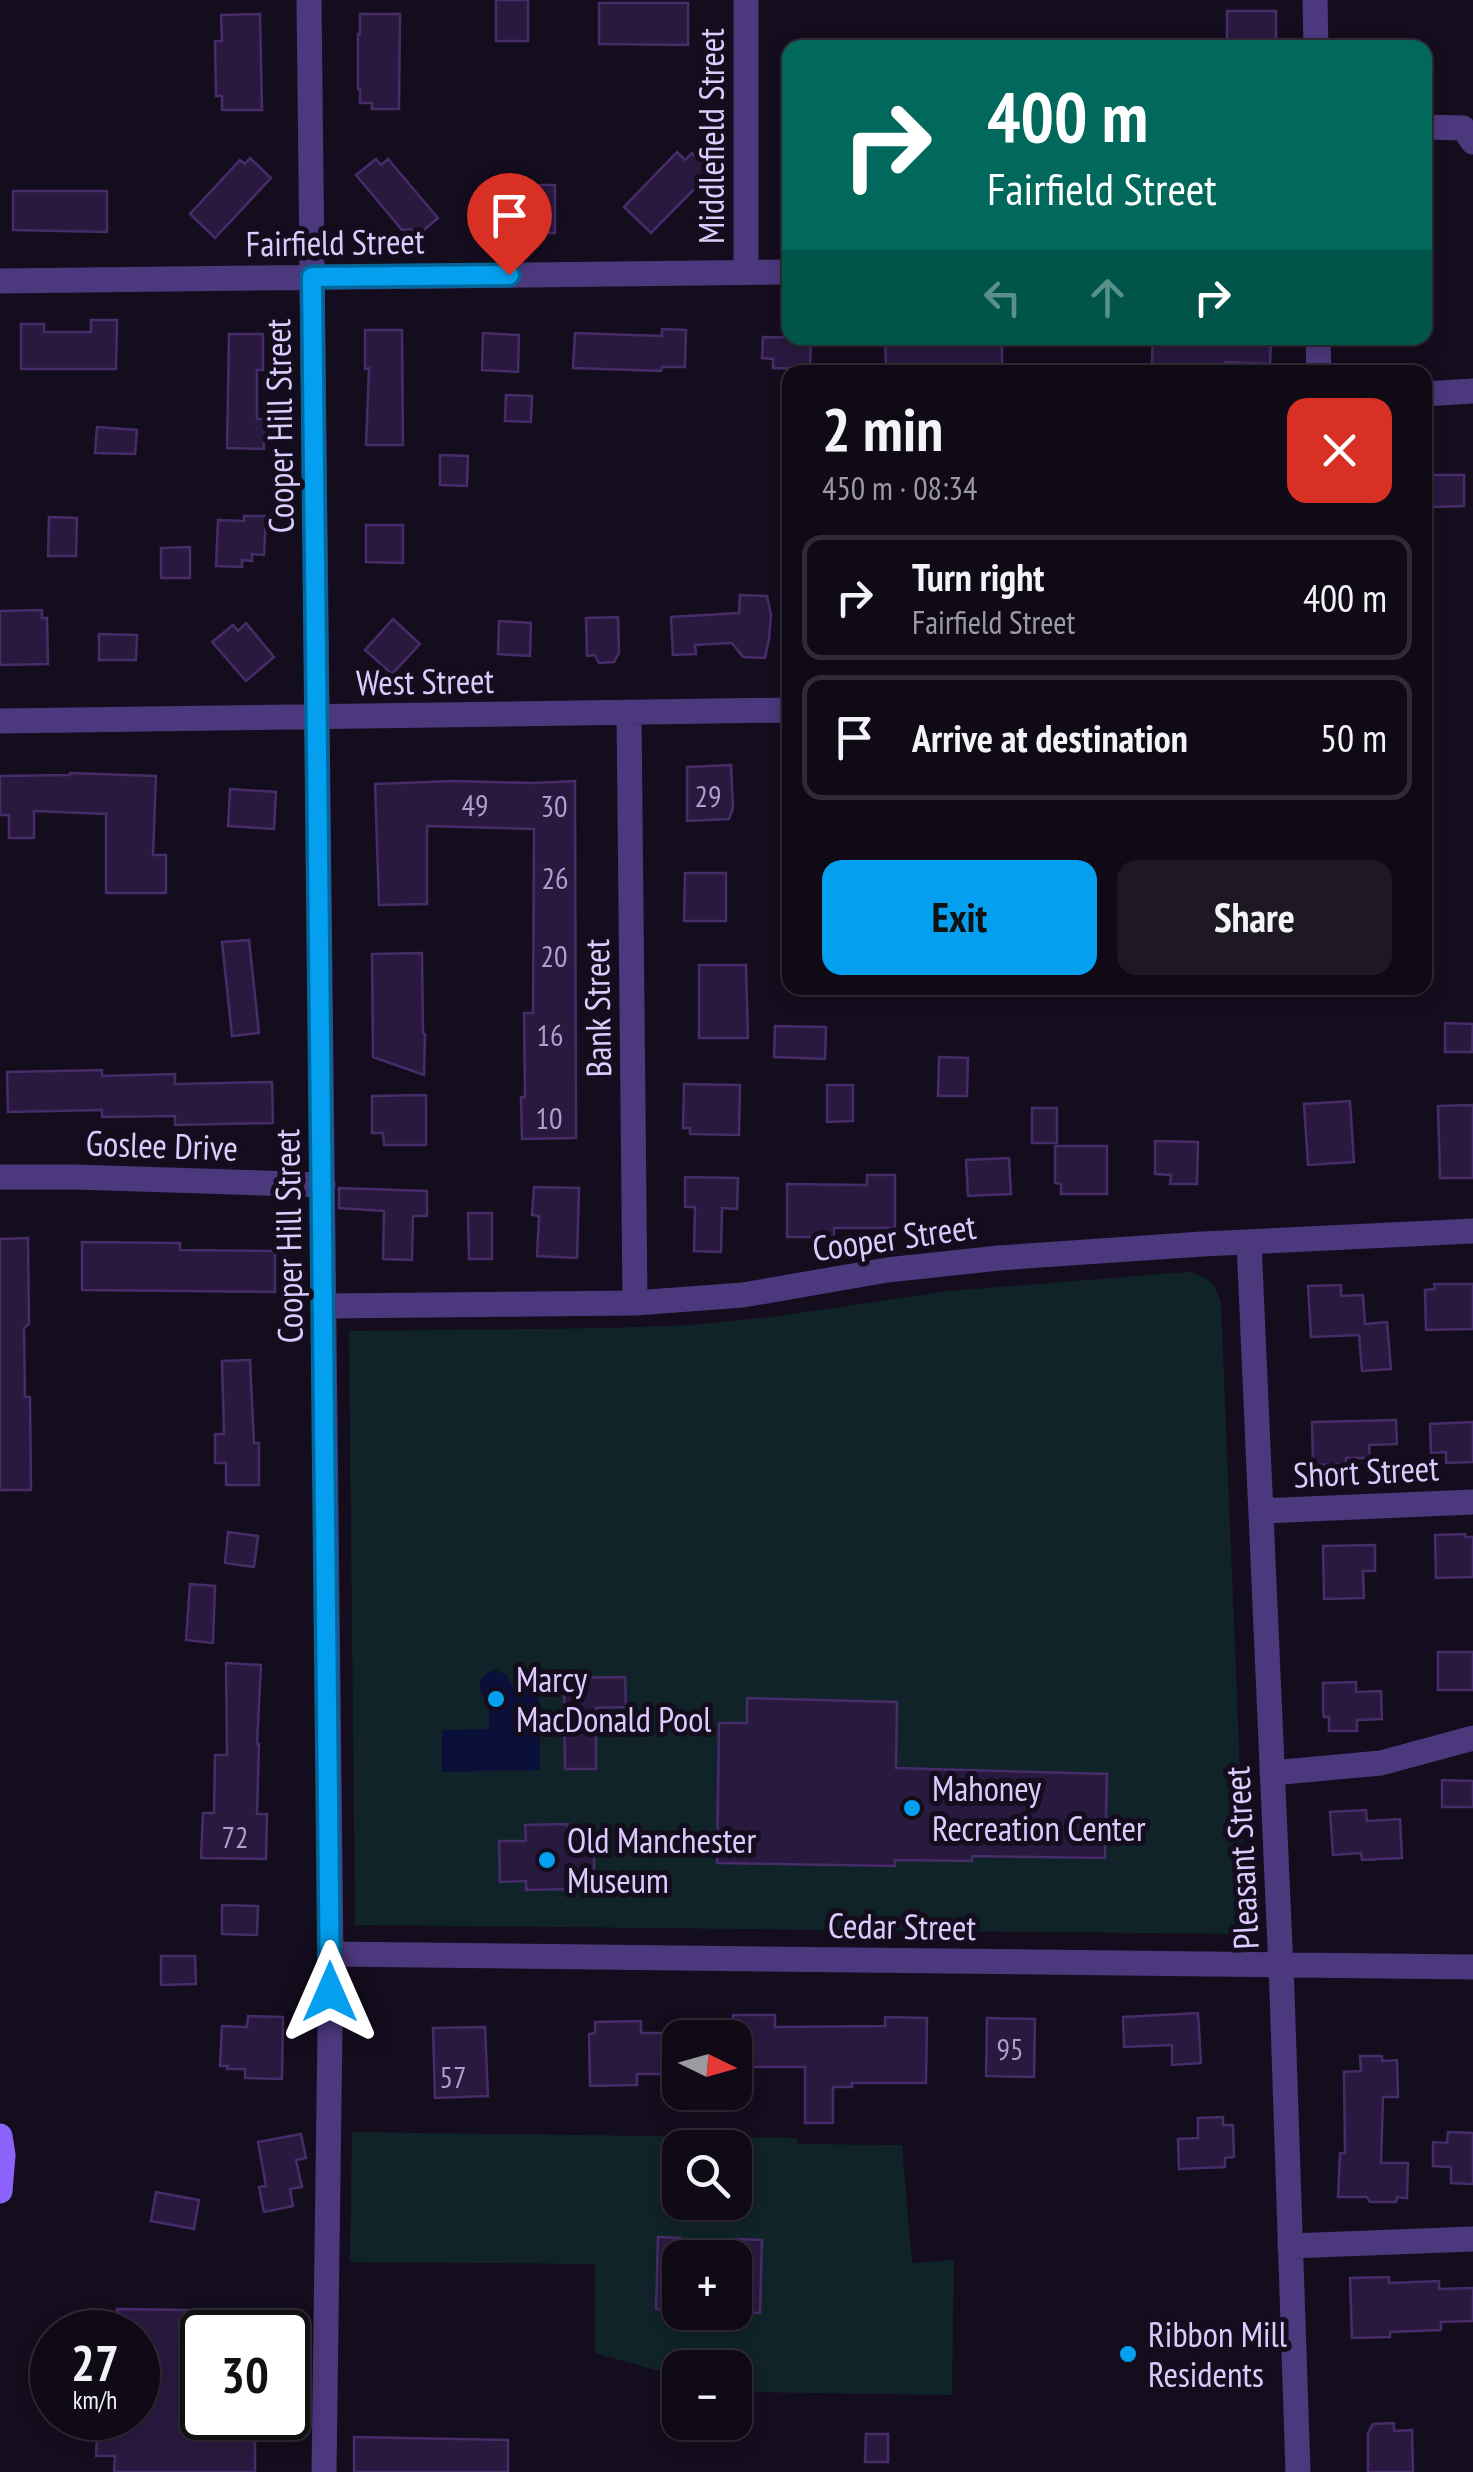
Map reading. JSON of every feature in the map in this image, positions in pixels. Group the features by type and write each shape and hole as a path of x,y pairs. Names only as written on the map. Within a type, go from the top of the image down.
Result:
{"main road":[{"path":"0,2136 0,2191"}],"street":[{"name":"Cooper Hill Street","path":"309,0 331,1954 324,2472"},
{"name":"Middlefield Street","path":"746,0 746,272"},
{"path":"1315,0 1316,40"},
{"path":"1432,127 1463,128 1473,142"},
{"name":"Fairfield Street","path":"0,281 782,272"},
{"path":"1432,394 1473,391"},
{"name":"West Street","path":"0,722 782,710"},
{"name":"Bank Street","path":"629,713 635,1303"},
{"name":"Goslee Drive","path":"0,1177 323,1185"},
{"name":"Cooper Street","path":"325,1306 635,1303 743,1295 887,1270 999,1258 1473,1231"},
{"name":"Pleasant Street","path":"1250,1242 1298,2472"},
{"name":"Short Street","path":"1261,1511 1473,1502"},
{"path":"1272,1773 1381,1764 1473,1738"},
{"name":"Cedar Street","path":"331,1954 1473,1967"},
{"path":"1290,2246 1473,2239"}],"green space":[{"path":"1187,1272 1210,1281 1221,1303 1246,1919 1237,1934 355,1925 349,1331 692,1325 949,1291"},
{"path":"352,2132 662,2136 662,2220 752,2220 752,2137 797,2138 798,2144 902,2145 912,2263 954,2260 952,2395 752,2392 752,2350 662,2350 662,2372 595,2353 595,2264 350,2262"}],"shaded area":[{"path":"496,1670 507,1675 512,1686 539,1686 540,1770 442,1772 442,1730 489,1729 489,1703 480,1684 485,1675"}],"building":[{"path":"496,0 528,0 528,41 496,41"},
{"path":"599,3 688,3 688,45 599,44"},
{"path":"1227,11 1276,11 1276,40 1227,40"},
{"path":"260,14 262,110 222,110 222,96 216,96 215,41 222,41 221,15"},
{"path":"360,14 400,14 399,109 372,109 372,103 360,103"},
{"path":"677,152 685,160 692,153 711,172 651,233 624,207"},
{"path":"250,158 271,178 215,238 190,214 240,160 245,164"},
{"path":"376,159 381,165 388,159 438,218 417,236 411,229 402,230 356,175"},
{"path":"509,185 555,185 555,233 509,233"},
{"path":"13,191 107,191 107,232 13,230"},
{"path":"91,320 117,320 116,369 21,369 21,324 44,324 44,332 91,332"},
{"path":"662,329 686,330 685,367 662,367 661,371 573,368 575,333 662,336"},
{"path":"365,330 402,330 403,445 366,445 369,368 365,369"},
{"path":"483,333 519,335 518,372 482,370"},
{"path":"229,334 263,334 263,370 257,370 257,419 265,419 264,449 227,448"},
{"path":"763,337 782,337 782,345 811,345 810,365 773,368 773,359 762,358"},
{"path":"885,345 1002,345 1002,364 886,365"},
{"path":"1153,345 1271,345 1270,364 1152,364"},
{"path":"506,395 532,396 531,422 505,421"},
{"path":"97,427 137,430 135,454 95,453"},
{"path":"440,455 468,456 467,486 440,485"},
{"path":"1432,475 1464,475 1464,506 1432,507"},
{"path":"244,516 266,516 264,555 252,554 252,561 242,560 242,567 216,566 218,520 244,521"},
{"path":"49,517 77,518 76,556 48,556"},
{"path":"366,525 403,525 403,563 366,562"},
{"path":"190,547 190,578 161,578 161,548"},
{"path":"740,595 767,596 771,615 765,658 743,657 732,643 695,645 696,654 673,655 671,617 739,613"},
{"path":"42,610 42,618 47,618 48,664 0,665 0,611"},
{"path":"618,617 619,653 614,662 599,663 595,655 587,656 586,618"},
{"path":"393,619 420,644 392,674 365,650"},
{"path":"499,621 531,623 530,656 498,654"},
{"path":"246,623 274,657 246,681 212,642 233,625 238,631"},
{"path":"99,634 137,635 136,660 99,660"},
{"path":"731,765 733,808 729,819 687,821 687,767"},
{"path":"0,776 156,776 153,855 166,855 166,893 106,893 106,814 34,811 34,838 9,838 9,815 0,815"},
{"path":"575,781 576,1138 522,1139 524,1013 533,1013 534,829 427,826 427,904 379,905 375,784"},
{"path":"230,789 276,792 274,829 228,826"},
{"path":"685,873 726,873 726,921 684,921"},
{"path":"249,940 259,1033 232,1036 222,942"},
{"path":"422,953 424,1075 373,1057 372,954"},
{"path":"699,965 746,965 748,1038 699,1038"},
{"path":"1445,1023 1473,1024 1472,1052 1445,1052"},
{"path":"775,1026 826,1027 825,1059 774,1057"},
{"path":"939,1057 968,1058 967,1096 938,1096"},
{"path":"102,1070 102,1076 175,1074 175,1084 272,1082 273,1123 175,1125 175,1116 102,1117 102,1110 8,1112 7,1072"},
{"path":"684,1084 740,1085 739,1135 690,1134 690,1128 683,1128"},
{"path":"827,1085 853,1085 853,1121 827,1122"},
{"path":"426,1095 426,1145 384,1145 383,1133 372,1133 372,1096"},
{"path":"1350,1101 1354,1162 1308,1165 1304,1104"},
{"path":"1473,1105 1473,1178 1440,1178 1438,1106"},
{"path":"1032,1108 1057,1108 1057,1143 1032,1143"},
{"path":"1155,1141 1198,1142 1197,1184 1170,1184 1171,1175 1155,1174"},
{"path":"1055,1146 1107,1146 1107,1194 1061,1194 1061,1184 1055,1183"},
{"path":"1009,1158 1011,1194 968,1196 966,1160"},
{"path":"867,1175 895,1175 895,1228 834,1228 834,1237 787,1237 787,1184 867,1185"},
{"path":"685,1177 738,1178 737,1209 722,1208 721,1252 694,1251 695,1207 685,1207"},
{"path":"534,1187 579,1188 577,1258 537,1256 539,1216 532,1215"},
{"path":"339,1188 427,1191 427,1216 413,1216 412,1260 383,1259 384,1211 339,1208"},
{"path":"468,1213 492,1213 492,1259 469,1259"},
{"path":"28,1238 29,1324 24,1328 25,1397 30,1397 31,1490 0,1490 0,1239"},
{"path":"82,1242 180,1243 180,1250 275,1251 275,1292 82,1290"},
{"path":"1434,1284 1473,1284 1473,1329 1426,1330 1425,1290 1435,1289"},
{"path":"1341,1285 1341,1296 1363,1295 1365,1324 1387,1322 1391,1369 1362,1371 1359,1335 1311,1337 1308,1286"},
{"path":"250,1360 254,1443 259,1443 259,1485 226,1485 226,1463 215,1463 215,1434 224,1434 222,1361"},
{"path":"1396,1420 1397,1444 1369,1445 1370,1458 1346,1458 1346,1464 1313,1465 1312,1422"},
{"path":"1473,1422 1473,1462 1446,1463 1446,1452 1431,1453 1430,1424"},
{"path":"228,1532 258,1536 254,1567 225,1563"},
{"path":"1435,1535 1473,1537 1473,1577 1436,1578"},
{"path":"1375,1545 1375,1571 1363,1571 1364,1598 1324,1599 1323,1546"},
{"path":"190,1584 215,1586 213,1643 186,1640"},
{"path":"1438,1652 1473,1652 1473,1690 1438,1690"},
{"path":"226,1663 261,1665 257,1814 267,1814 266,1859 201,1858 203,1813 214,1813 215,1755 227,1755"},
{"path":"625,1677 626,1707 596,1708 596,1769 565,1769 564,1678"},
{"path":"1356,1682 1356,1692 1381,1691 1382,1719 1357,1720 1357,1731 1329,1731 1329,1717 1324,1717 1323,1712 1323,1683"},
{"name":"Mahoney Recreation Center","path":"747,1698 897,1702 896,1768 1107,1774 1105,1858 972,1856 972,1861 895,1860 895,1866 717,1863 719,1723 747,1723"},
{"path":"1442,1780 1473,1781 1473,1807 1442,1807"},
{"path":"1366,1810 1367,1821 1400,1819 1402,1858 1362,1860 1361,1853 1333,1855 1330,1812"},
{"name":"Old Manchester Museum","path":"567,1824 567,1839 594,1838 594,1880 567,1880 568,1889 526,1890 526,1881 500,1882 499,1841 526,1841 525,1825"},
{"path":"222,1905 258,1906 257,1935 222,1934"},
{"path":"161,1956 195,1956 196,1984 161,1985"},
{"path":"1198,2013 1201,2063 1172,2065 1172,2045 1124,2047 1123,2017"},
{"path":"733,2015 775,2015 775,2027 885,2026 885,2017 927,2018 926,2083 852,2083 852,2087 833,2087 833,2123 805,2123 805,2067 752,2067 752,2020 733,2020"},
{"path":"248,2016 283,2017 282,2079 245,2078 245,2069 220,2066 222,2026 247,2027"},
{"path":"987,2018 1035,2019 1034,2077 986,2076"},
{"path":"641,2021 641,2033 662,2033 662,2074 637,2074 637,2085 590,2086 589,2034 595,2033 595,2022"},
{"path":"485,2027 488,2096 435,2098 433,2028"},
{"path":"1360,2056 1397,2060 1398,2097 1383,2097 1381,2163 1408,2163 1407,2198 1397,2197 1396,2202 1338,2197 1340,2153 1345,2153 1344,2072 1361,2071"},
{"path":"1223,2117 1223,2125 1233,2125 1234,2157 1225,2158 1225,2167 1179,2169 1178,2139 1198,2138 1198,2118"},
{"path":"1448,2132 1473,2133 1473,2184 1451,2183 1451,2167 1433,2166 1433,2142 1447,2143"},
{"path":"301,2134 306,2158 296,2160 302,2187 290,2189 293,2206 264,2212 259,2187 266,2186 258,2142"},
{"path":"156,2192 199,2200 194,2229 151,2221"},
{"path":"658,2237 680,2238 662,2240 662,2309 656,2309"},
{"path":"735,2239 762,2240 760,2313 752,2313 752,2240"},
{"path":"1389,2277 1389,2283 1439,2281 1439,2289 1473,2288 1473,2321 1441,2322 1441,2330 1352,2338 1350,2278"},
{"path":"117,2309 187,2310 180,2310 180,2440 255,2440 255,2472 114,2472 115,2456 96,2456 97,2440 160,2440 160,2310"},
{"path":"1394,2423 1394,2431 1412,2430 1413,2472 1368,2472 1368,2433 1373,2424"},
{"path":"866,2434 888,2434 888,2462 865,2462"},
{"path":"354,2437 508,2440 508,2472 354,2472"}],"place":[{"name":"Marcy MacDonald Pool","path":"496,1699"},
{"name":"Mahoney Recreation Center","path":"912,1808"},
{"name":"Old Manchester Museum","path":"547,1860"},
{"name":"Ribbon Mill Residents","path":"1128,2354"}],"route":[{"path":"330,1992 312,277 509,275"}]}
